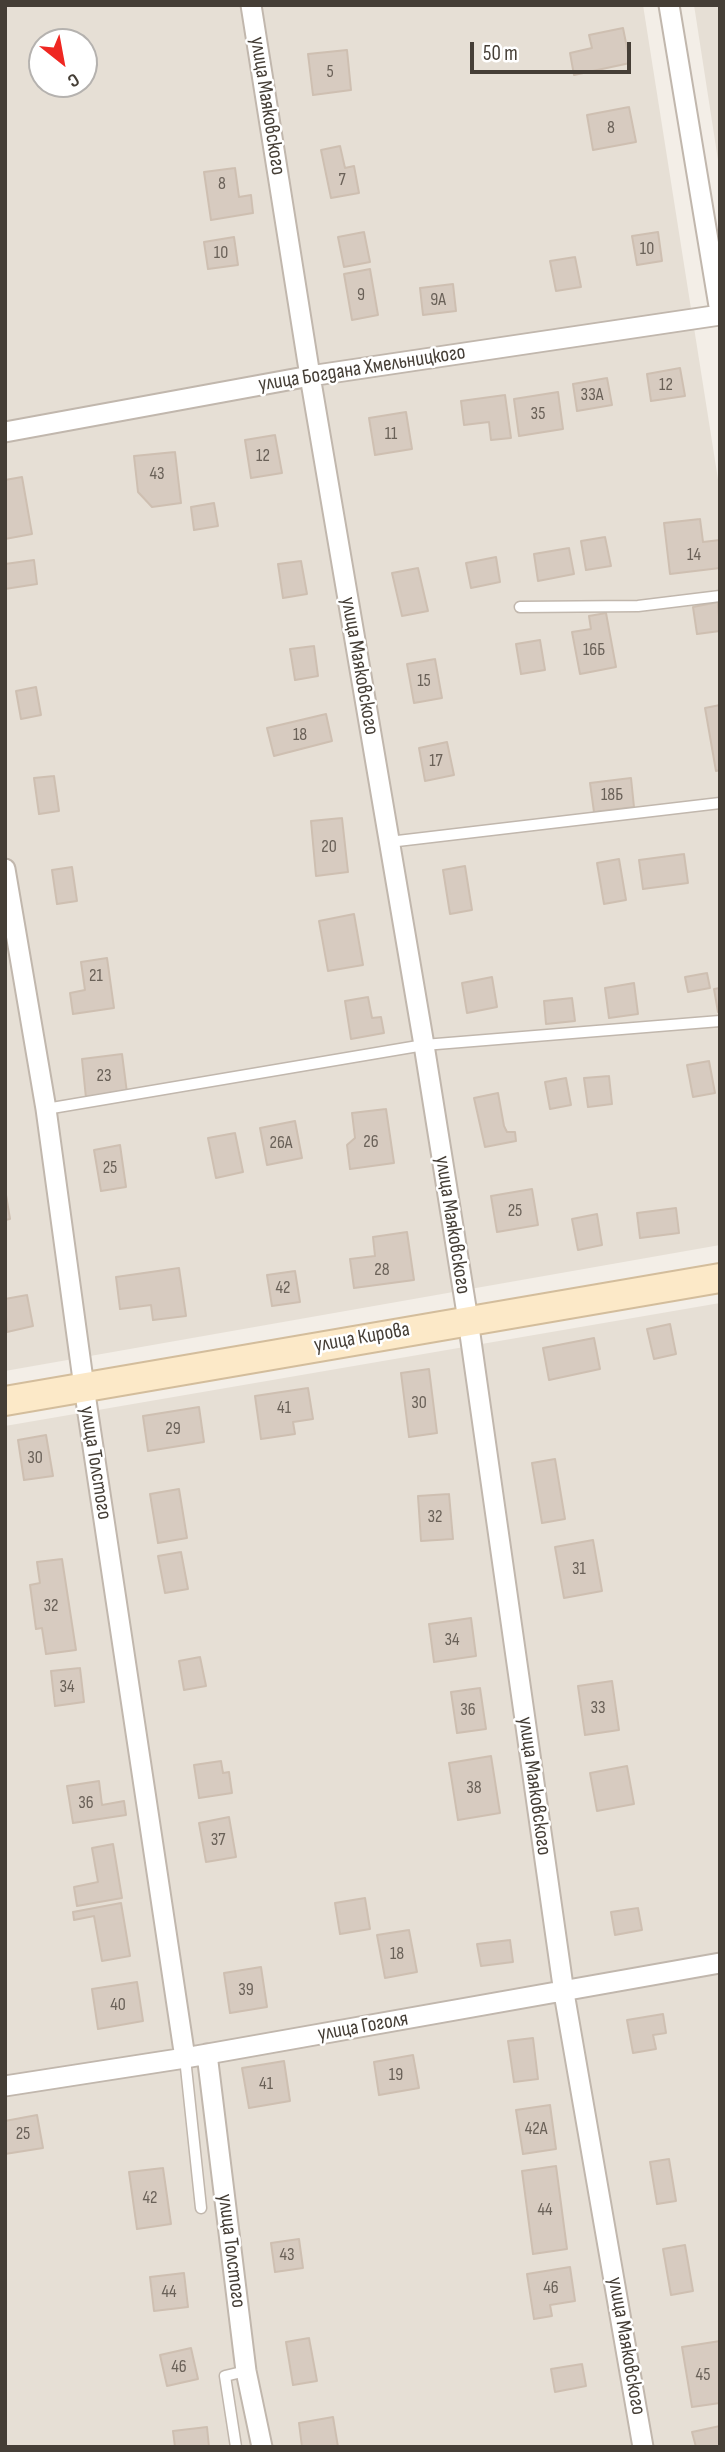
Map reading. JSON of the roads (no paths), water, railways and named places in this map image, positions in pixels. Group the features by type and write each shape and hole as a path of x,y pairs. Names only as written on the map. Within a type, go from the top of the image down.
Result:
{"street":[{"name":"улица Маяковского","path":"251,5 310,376 468,1320 564,1993 643,2447"},
{"path":"670,5 720,313"},
{"name":"улица Богдана Хмельницкого","path":"5,432 310,376 720,313"},
{"name":"улица Толстого","path":"5,869 46,1109 84,1387 185,2058"},
{"name":"улица Кирова","path":"5,1401 720,1278"},
{"name":"улица Гоголя","path":"5,2086 185,2058 720,1964"},
{"name":"улица Толстого","path":"207,2054 246,2371 262,2447"}],"lane":[{"path":"520,607 638,606 720,596"},
{"path":"389,842 720,803"},
{"path":"46,1109 424,1045 720,1021"},
{"path":"185,2058 201,2208"},
{"path":"236,2447 225,2376 246,2371"}]}
